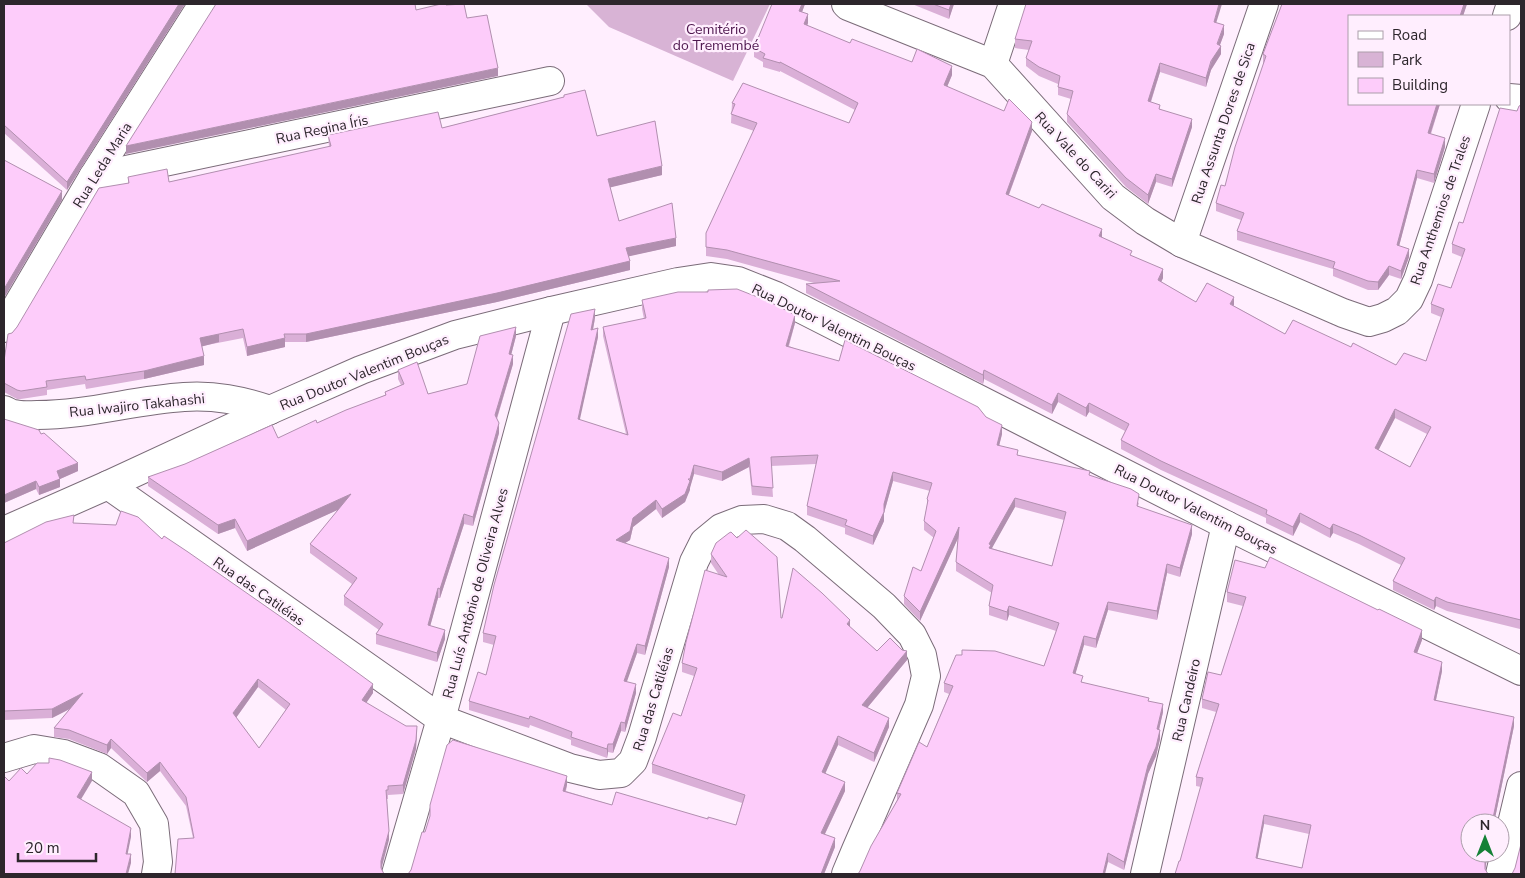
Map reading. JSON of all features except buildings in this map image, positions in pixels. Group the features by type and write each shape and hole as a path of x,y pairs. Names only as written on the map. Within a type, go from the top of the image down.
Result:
{"street":[{"name":"Rua Leda Maria","path":"4,328 93,177 203,4"},
{"name":"Rua Vale do Cariri","path":"846,4 993,64 1113,197 1145,221 1182,243 1342,313 1369,322"},
{"path":"993,64 1013,4"},
{"name":"Rua Assunta Dores de Sica","path":"1182,243 1264,4"},
{"name":"Rua Regina Íris","path":"93,177 550,81"},
{"name":"Rua Anthemios de Trales","path":"1369,322 1397,311 1409,299 1418,280 1476,105"},
{"name":"Rua Doutor Valentim Bouças","path":"4,531 361,370 455,335 678,282 711,277 738,281 784,301 1226,525 1521,671"},
{"name":"Rua Luís Antônio de Oliveira Alves","path":"396,874 441,719 551,311"},
{"name":"Rua Iwajiro Takahashi","path":"4,410 14,414 51,415 156,400 216,396 270,410"},
{"name":"Rua das Catiléias","path":"108,485 441,719 570,768 599,775 620,773 633,761 642,738 694,562 704,542 721,528 742,520 764,519 787,526 884,606 912,635 922,655 926,676 919,706 846,874"},
{"name":"Rua Candeiro","path":"1145,874 1226,525"},
{"path":"4,758 34,749 64,754 99,767 136,793 154,824 158,862 156,874"},
{"path":"1500,874 1521,786"}],"green space":[{"name":"Cemitério do Tremembé","path":"586,4 770,4 733,81 609,27"}]}
